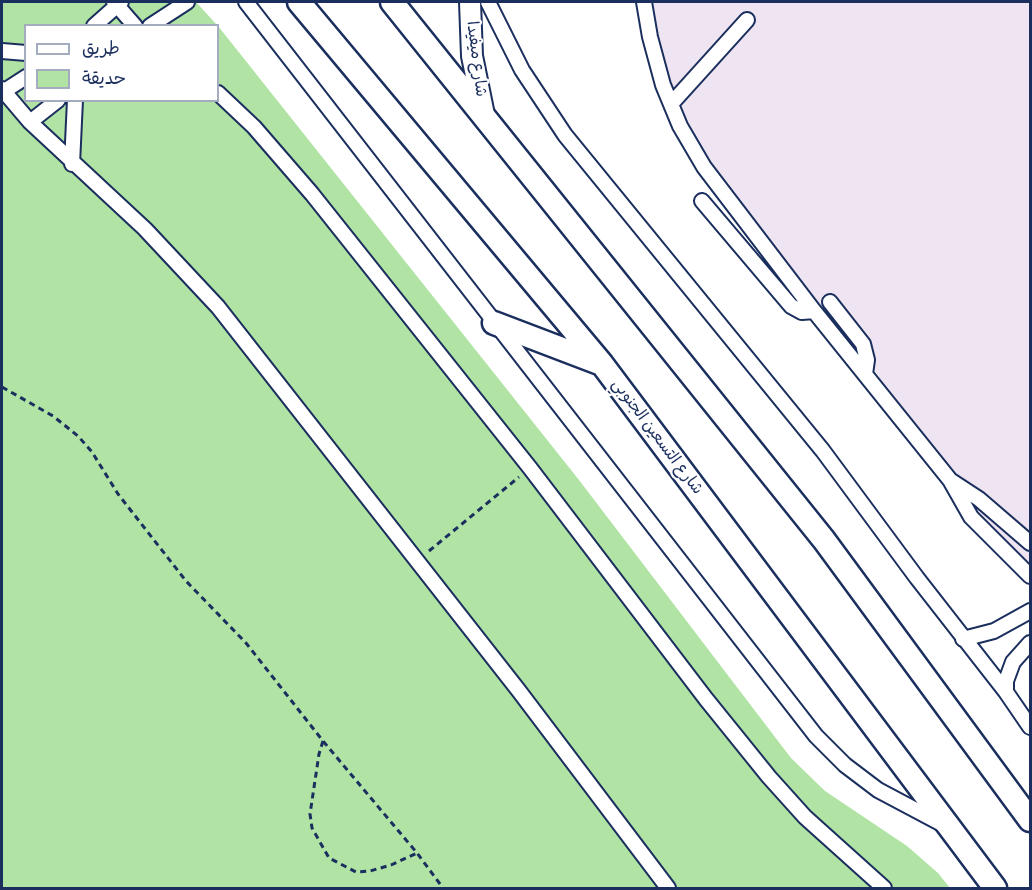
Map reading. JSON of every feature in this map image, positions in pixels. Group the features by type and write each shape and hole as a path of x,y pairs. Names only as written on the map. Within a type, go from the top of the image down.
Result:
{"main road":[{"name":"شارع التسعين الجنوبي","path":"299,2 602,364 995,888"},
{"path":"392,2 824,540 1030,820"},
{"path":"494,323 602,364"}],"street":[{"path":"153,24 187,2"},
{"path":"246,2 816,736 845,765 878,790 913,811 950,828"},
{"name":"شارع ميفيدا","path":"470,2 472,56 484,116"},
{"path":"488,2 522,70 565,135 823,451 963,639 1006,692 1030,727"},
{"path":"644,2 657,64 671,104 680,126 704,167 814,311 950,480 963,505 980,528 1030,576"},
{"path":"96,24 117,3 133,24"},
{"path":"671,104 747,20"},
{"path":"2,51 24,53"},
{"path":"24,78 2,91 72,164 145,229 218,307 519,691 668,888"},
{"path":"219,94 254,127 312,194 530,468 706,699 769,777 805,818 884,888"},
{"path":"30,122 55,102"},
{"path":"72,164 75,102"},
{"path":"702,201 791,306 802,312 814,311"},
{"path":"830,302 863,344 867,360 865,374"},
{"path":"950,480 979,499 1030,543"},
{"path":"963,639 994,631 1030,611"},
{"path":"1006,692 1006,681 1013,662 1030,643"}],"path":[{"path":"2,387 53,416 78,436 92,452 118,494 186,581 246,643 443,888"},
{"path":"416,562 530,468"},
{"path":"323,741 310,814 312,828 330,858 356,872 391,865 417,853"}],"shaded area":[{"path":"637,2 1030,2 1029,572 847,355 678,128 641,27"}],"green space":[{"path":"2,2 196,2 216,24 24,24 24,102 219,102 219,27 579,480 791,758 825,791 907,846 938,873 950,888 2,888"}]}
